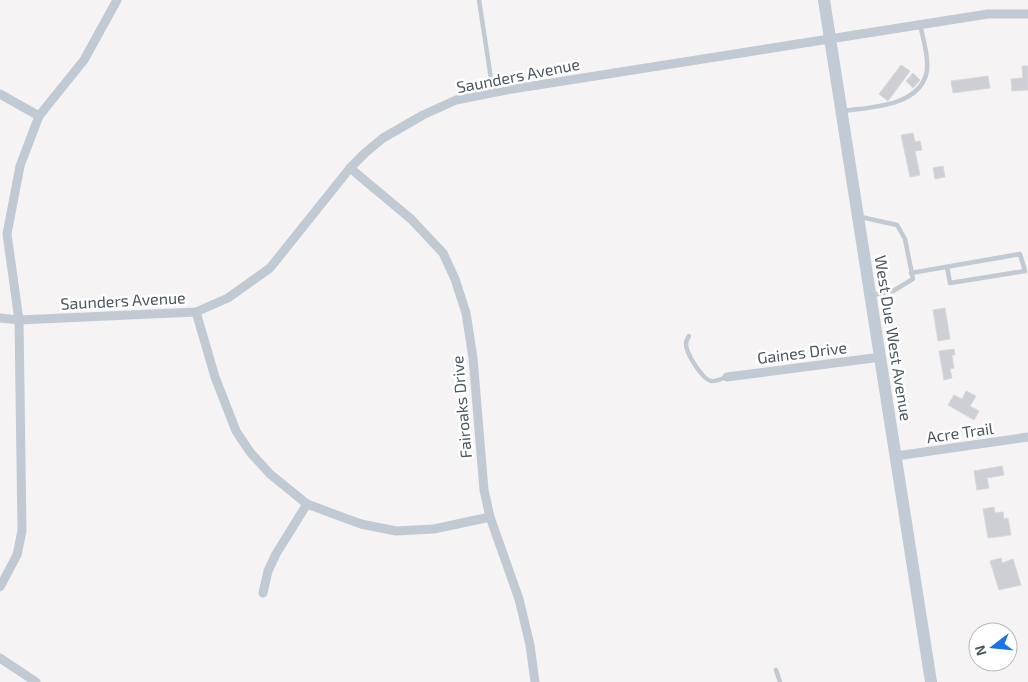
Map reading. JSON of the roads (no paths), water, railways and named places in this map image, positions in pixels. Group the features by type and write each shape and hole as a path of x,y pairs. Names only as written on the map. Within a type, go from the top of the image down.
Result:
{"main road":[{"name":"West Due West Avenue","path":"824,0 872,295 931,682"}],"street":[{"path":"0,587 17,555 22,532 19,320 7,234 20,166 39,116 84,60 117,0"},
{"name":"Saunders Avenue","path":"0,318 19,320 196,312 228,298 270,268 350,168 365,153 383,138 411,121 456,100 493,92 920,24 988,14 1028,14"},
{"path":"0,94 39,116"},
{"name":"Fairoaks Drive","path":"350,168 411,220 443,253 456,279 468,322 473,358 484,490 490,517 519,599 530,645 536,682"},
{"path":"196,312 215,377 236,430 250,452 270,474 307,504 361,524 396,531 434,529 490,517"},
{"name":"Gaines Drive","path":"727,377 881,357"},
{"name":"Acre Trail","path":"896,456 1028,437"},
{"path":"263,593 268,571 276,554 307,504"},
{"path":"0,658 36,682"}],"lane":[{"path":"479,0 493,92"},
{"path":"842,111 892,104 910,96 919,86 926,75 926,54 920,24"},
{"path":"859,217 897,225 905,239 913,279 893,290 872,295"},
{"path":"911,273 946,266 1020,254 1024,271 950,283 946,266"},
{"path":"689,336 686,344 687,350 697,368 706,378 714,381 727,377"},
{"path":"776,670 780,682"}]}
